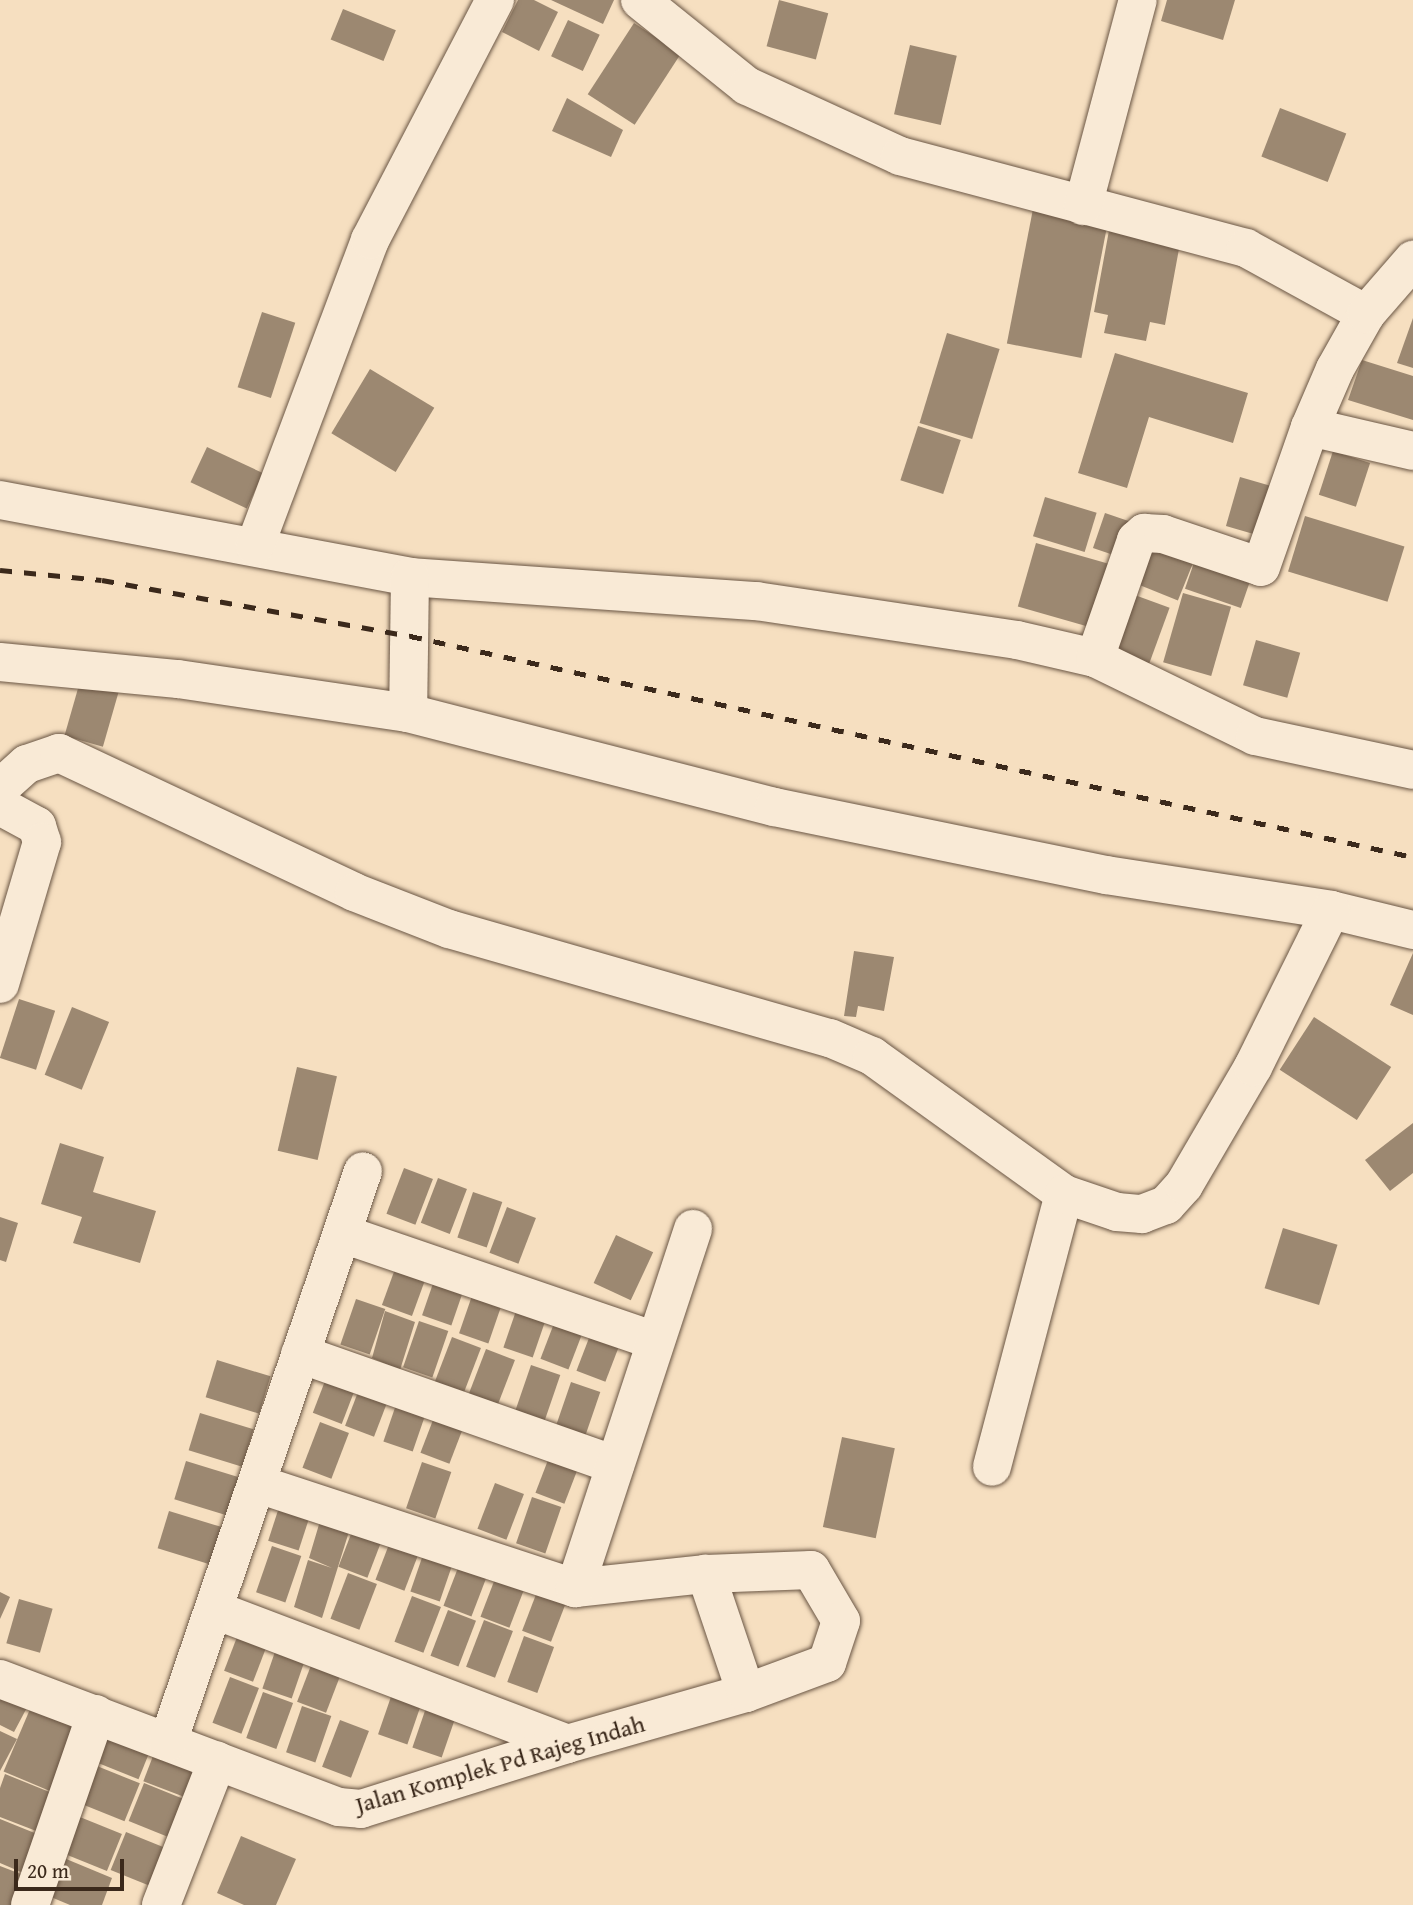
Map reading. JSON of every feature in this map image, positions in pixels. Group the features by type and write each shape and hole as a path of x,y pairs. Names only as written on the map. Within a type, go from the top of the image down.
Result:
{"street":[{"path":"256,546 370,240 495,0"},
{"path":"640,0 747,86 900,156 1246,248 1366,314"},
{"path":"1083,206 1138,0"},
{"path":"1094,657 1136,540 1144,533 1163,534 1262,566 1310,427 1335,369 1366,314 1413,260"},
{"path":"1310,427 1413,451"},
{"path":"0,500 256,546 410,578 756,601 1017,640 1094,657 1255,736 1413,770"},
{"path":"408,713 410,578"},
{"path":"0,662 178,679 408,713 774,807 1106,876 1331,910 1413,930"},
{"path":"0,788 27,764 59,753 354,892 449,929 830,1038 872,1056 1064,1194 1117,1212 1142,1213 1166,1205 1184,1185 1253,1067 1331,910"},
{"path":"0,806 37,826 42,842 0,984"},
{"path":"168,1742 363,1171"},
{"path":"992,1467 1064,1194"},
{"path":"258,1484 575,1588 693,1229"},
{"path":"343,1234 655,1341"},
{"path":"300,1354 615,1465"},
{"name":"Jalan Komplek Pd Rajeg Indah","path":"0,1679 339,1807 361,1809 567,1744 746,1693 827,1663 841,1621 811,1570 706,1574 575,1588"},
{"path":"706,1574 746,1693"},
{"path":"215,1610 567,1744"},
{"path":"30,1905 96,1714"},
{"path":"162,1905 217,1761"}],"building":[{"path":"518,0 534,0 558,12 539,51 502,32"},
{"path":"551,0 614,0 603,24"},
{"path":"779,0 828,13 816,60 767,46"},
{"path":"1167,0 1235,0 1223,40 1161,21"},
{"path":"343,9 396,30 383,61 331,40"},
{"path":"568,20 600,35 583,71 551,56"},
{"path":"634,23 681,53 635,125 588,94"},
{"path":"910,45 957,56 941,125 894,114"},
{"path":"567,98 623,130 611,157 552,131"},
{"path":"1280,108 1346,133 1328,182 1261,157"},
{"path":"1033,209 1108,224 1081,358 1007,343"},
{"path":"1110,225 1181,238 1165,325 1150,322 1146,341 1104,333 1108,315 1094,312"},
{"path":"262,312 295,323 271,398 238,387"},
{"path":"1413,318 1413,368 1397,363"},
{"path":"947,333 1000,349 972,439 920,423"},
{"path":"1115,353 1248,393 1233,443 1149,417 1127,488 1078,473"},
{"path":"1362,360 1413,376 1413,420 1348,400"},
{"path":"370,369 434,408 396,472 331,433"},
{"path":"918,426 961,440 943,494 900,480"},
{"path":"207,447 263,473 247,509 191,482"},
{"path":"1333,451 1370,463 1356,507 1319,495"},
{"path":"1240,477 1281,489 1267,538 1226,526"},
{"path":"1045,497 1097,513 1085,552 1033,536"},
{"path":"1105,513 1134,523 1122,558 1093,548"},
{"path":"1305,516 1404,546 1387,602 1288,571"},
{"path":"1148,541 1194,560 1178,601 1132,582"},
{"path":"1036,543 1113,565 1095,628 1018,606"},
{"path":"1198,551 1254,570 1241,608 1185,589"},
{"path":"1183,593 1231,607 1211,676 1163,662"},
{"path":"1132,594 1170,608 1149,664 1111,650"},
{"path":"1256,640 1300,653 1287,698 1243,685"},
{"path":"81,678 119,689 103,747 64,736"},
{"path":"854,951 894,957 884,1011 858,1006 856,1017 844,1016"},
{"path":"1413,953 1413,1015 1390,1005"},
{"path":"19,999 55,1011 36,1070 0,1058"},
{"path":"72,1007 109,1022 82,1090 45,1075"},
{"path":"1314,1017 1391,1067 1357,1120 1280,1070"},
{"path":"297,1067 337,1076 318,1160 278,1151"},
{"path":"1413,1123 1413,1173 1390,1191 1365,1160"},
{"path":"60,1143 104,1157 93,1192 156,1211 140,1263 73,1243 82,1217 41,1204"},
{"path":"404,1168 433,1179 415,1225 386,1214"},
{"path":"438,1178 467,1189 450,1234 421,1223"},
{"path":"473,1192 502,1202 487,1247 457,1237"},
{"path":"507,1207 536,1218 518,1264 489,1253"},
{"path":"0,1217 18,1223 6,1262 0,1260"},
{"path":"1283,1228 1338,1245 1319,1305 1265,1288"},
{"path":"616,1235 653,1252 631,1300 594,1283"},
{"path":"399,1258 429,1269 412,1316 382,1305"},
{"path":"438,1269 467,1279 451,1325 422,1315"},
{"path":"475,1287 504,1297 488,1343 459,1333"},
{"path":"356,1299 385,1309 370,1354 340,1344"},
{"path":"519,1302 548,1312 533,1357 503,1347"},
{"path":"385,1311 415,1322 400,1370 372,1358"},
{"path":"558,1313 586,1324 568,1369 540,1359"},
{"path":"419,1321 448,1331 432,1377 403,1367"},
{"path":"594,1325 623,1336 605,1382 576,1371"},
{"path":"452,1337 481,1348 464,1393 435,1382"},
{"path":"486,1349 515,1360 497,1406 468,1395"},
{"path":"217,1360 271,1376 259,1414 206,1397"},
{"path":"531,1365 560,1375 545,1420 515,1410"},
{"path":"330,1368 359,1379 342,1424 313,1413"},
{"path":"363,1379 392,1390 374,1437 345,1426"},
{"path":"571,1382 600,1392 585,1437 555,1427"},
{"path":"399,1396 428,1406 413,1451 383,1441"},
{"path":"438,1407 467,1418 449,1464 420,1453"},
{"path":"200,1413 254,1429 242,1467 189,1450"},
{"path":"320,1422 349,1433 331,1479 302,1468"},
{"path":"842,1437 895,1448 876,1538 823,1527"},
{"path":"553,1447 582,1458 564,1504 535,1493"},
{"path":"186,1461 241,1478 229,1516 174,1499"},
{"path":"422,1462 451,1472 435,1518 406,1508"},
{"path":"495,1483 524,1494 506,1540 477,1529"},
{"path":"283,1495 313,1505 299,1551 268,1541"},
{"path":"532,1497 561,1507 545,1553 516,1543"},
{"path":"169,1511 223,1527 211,1565 158,1548"},
{"path":"323,1511 352,1522 322,1618 294,1607 308,1560 332,1568 309,1558"},
{"path":"356,1521 385,1532 367,1578 338,1567"},
{"path":"393,1534 422,1545 404,1591 375,1580"},
{"path":"272,1546 301,1556 285,1602 256,1592"},
{"path":"426,1546 455,1556 440,1601 410,1591"},
{"path":"461,1560 489,1571 471,1616 443,1606"},
{"path":"498,1571 527,1582 509,1628 480,1617"},
{"path":"348,1573 377,1584 359,1630 330,1619"},
{"path":"540,1584 569,1595 551,1642 522,1631"},
{"path":"0,1592 10,1597 0,1619"},
{"path":"412,1596 441,1607 423,1653 394,1642"},
{"path":"19,1599 53,1609 40,1653 6,1643"},
{"path":"448,1610 476,1621 458,1666 430,1656"},
{"path":"484,1620 513,1631 495,1678 466,1667"},
{"path":"242,1624 271,1635 253,1682 224,1671"},
{"path":"524,1636 554,1647 537,1693 507,1682"},
{"path":"278,1643 307,1653 292,1698 262,1688"},
{"path":"315,1655 344,1666 326,1713 297,1702"},
{"path":"230,1677 259,1688 241,1734 212,1723"},
{"path":"0,1686 31,1700 14,1732 0,1725"},
{"path":"394,1688 423,1698 407,1744 378,1734"},
{"path":"263,1692 293,1703 276,1749 246,1738"},
{"path":"36,1695 88,1717 55,1793 4,1771"},
{"path":"428,1702 457,1712 442,1757 412,1747"},
{"path":"302,1706 331,1716 315,1762 286,1752"},
{"path":"101,1720 154,1741 138,1779 86,1758"},
{"path":"340,1720 369,1731 351,1778 322,1767"},
{"path":"0,1731 17,1739 0,1771"},
{"path":"158,1743 210,1763 196,1801 143,1781"},
{"path":"87,1762 140,1783 124,1821 72,1800"},
{"path":"5,1774 57,1795 44,1834 0,1817 0,1788"},
{"path":"144,1783 196,1804 181,1842 129,1821"},
{"path":"70,1813 122,1834 107,1871 55,1850"},
{"path":"0,1819 42,1836 28,1875 0,1863"},
{"path":"126,1832 178,1853 163,1891 111,1870"},
{"path":"241,1836 296,1859 276,1905 244,1905 217,1893"},
{"path":"59,1856 112,1878 102,1905 70,1905 46,1895"},
{"path":"0,1866 26,1876 17,1905 0,1905"}],"railway":[{"path":"0,570 102,580 410,636 1413,857"}]}
